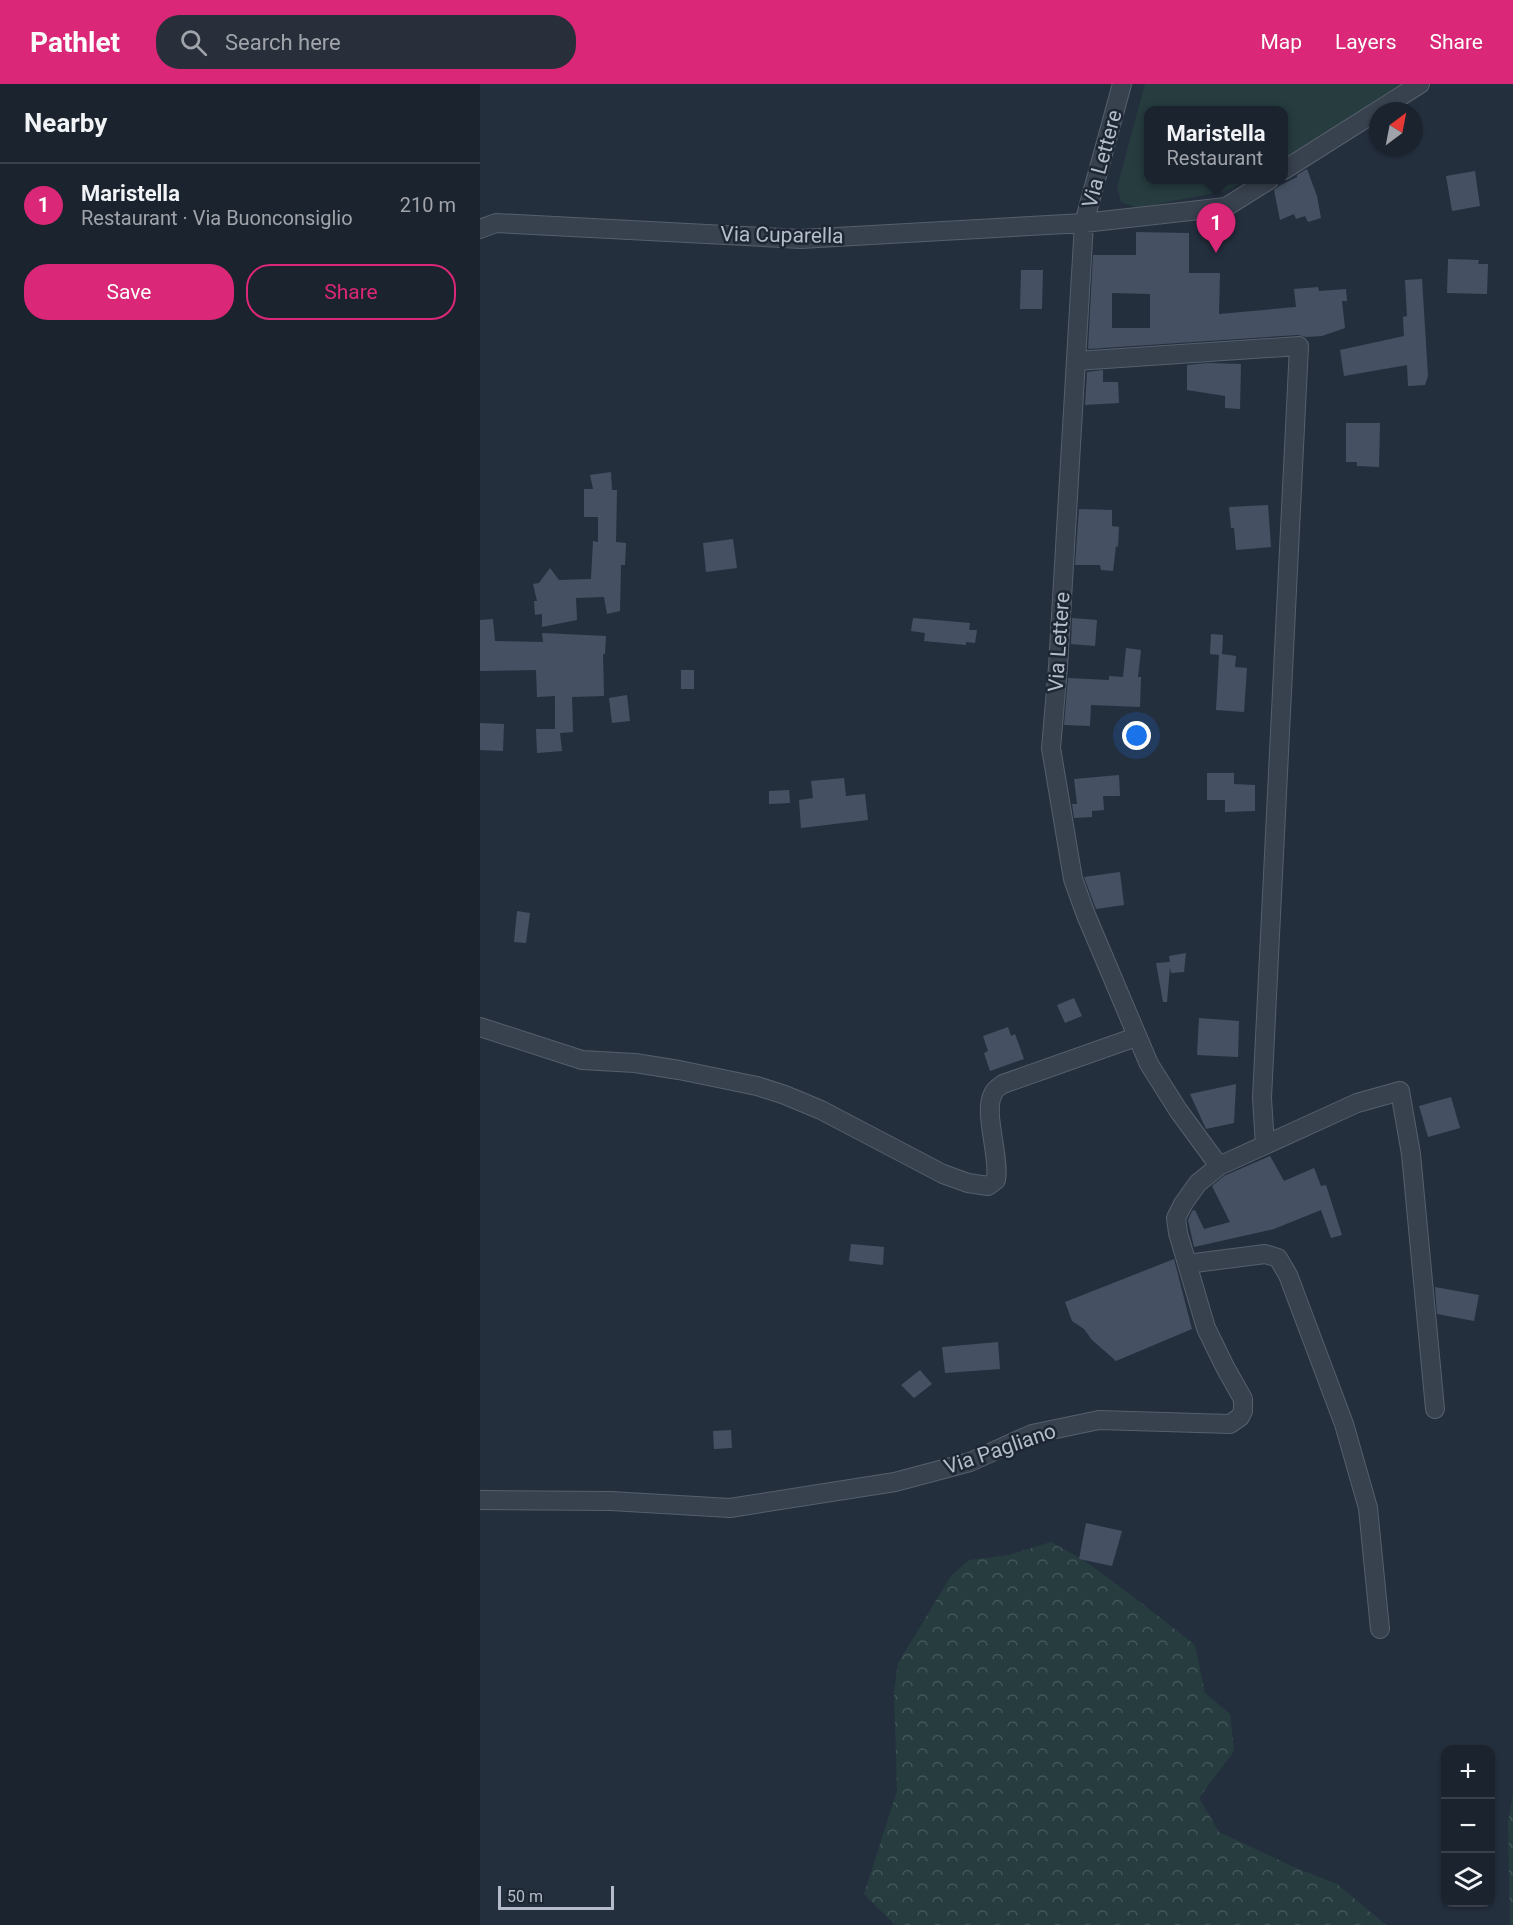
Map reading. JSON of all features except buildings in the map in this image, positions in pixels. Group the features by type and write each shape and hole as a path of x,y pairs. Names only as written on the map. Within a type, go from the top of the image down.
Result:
{"street":[{"name":"Via Lettere","path":"1122,84 1084,223 1058,667 1051,748 1073,879 1136,1037 1149,1064 1178,1110 1219,1166"},
{"path":"1288,167 1420,84"},
{"name":"Via Cuparella","path":"480,229 496,224 801,239 1084,223 1226,207 1263,184"},
{"path":"1076,361 1299,346 1262,1098 1265,1145"},
{"path":"480,1027 582,1060 634,1063 757,1086 821,1110 943,1174 968,1183 988,1186 996,1180 998,1169 989,1108 993,1093 1003,1084 1136,1037"},
{"name":"Via Pagliano","path":"480,1500 611,1501 730,1508 895,1482 970,1462 1032,1434 1099,1420 1230,1424 1243,1411 1243,1399 1206,1328 1178,1233 1176,1218 1183,1204 1198,1183 1219,1166 1357,1103 1400,1091 1411,1154 1435,1409"},
{"path":"1187,1264 1265,1254 1278,1258 1288,1275 1344,1424 1368,1508 1380,1629"}],"green space":[{"path":"1145,84 1408,84 1378,102 1369,102 1369,107 1288,156 1288,106 1144,106 1144,184 1239,184 1225,191 1138,208 1121,202 1117,187"},
{"path":"1051,1542 1085,1561 1195,1645 1205,1693 1230,1714 1234,1751 1199,1798 1219,1832 1337,1884 1386,1925 895,1925 864,1894 897,1791 894,1691 898,1663 951,1576 969,1560 1009,1555"},
{"path":"1513,1793 1513,1925 1510,1925 1508,1823"}],"place":[{"name":"Maristella","path":"1216,253"}]}
